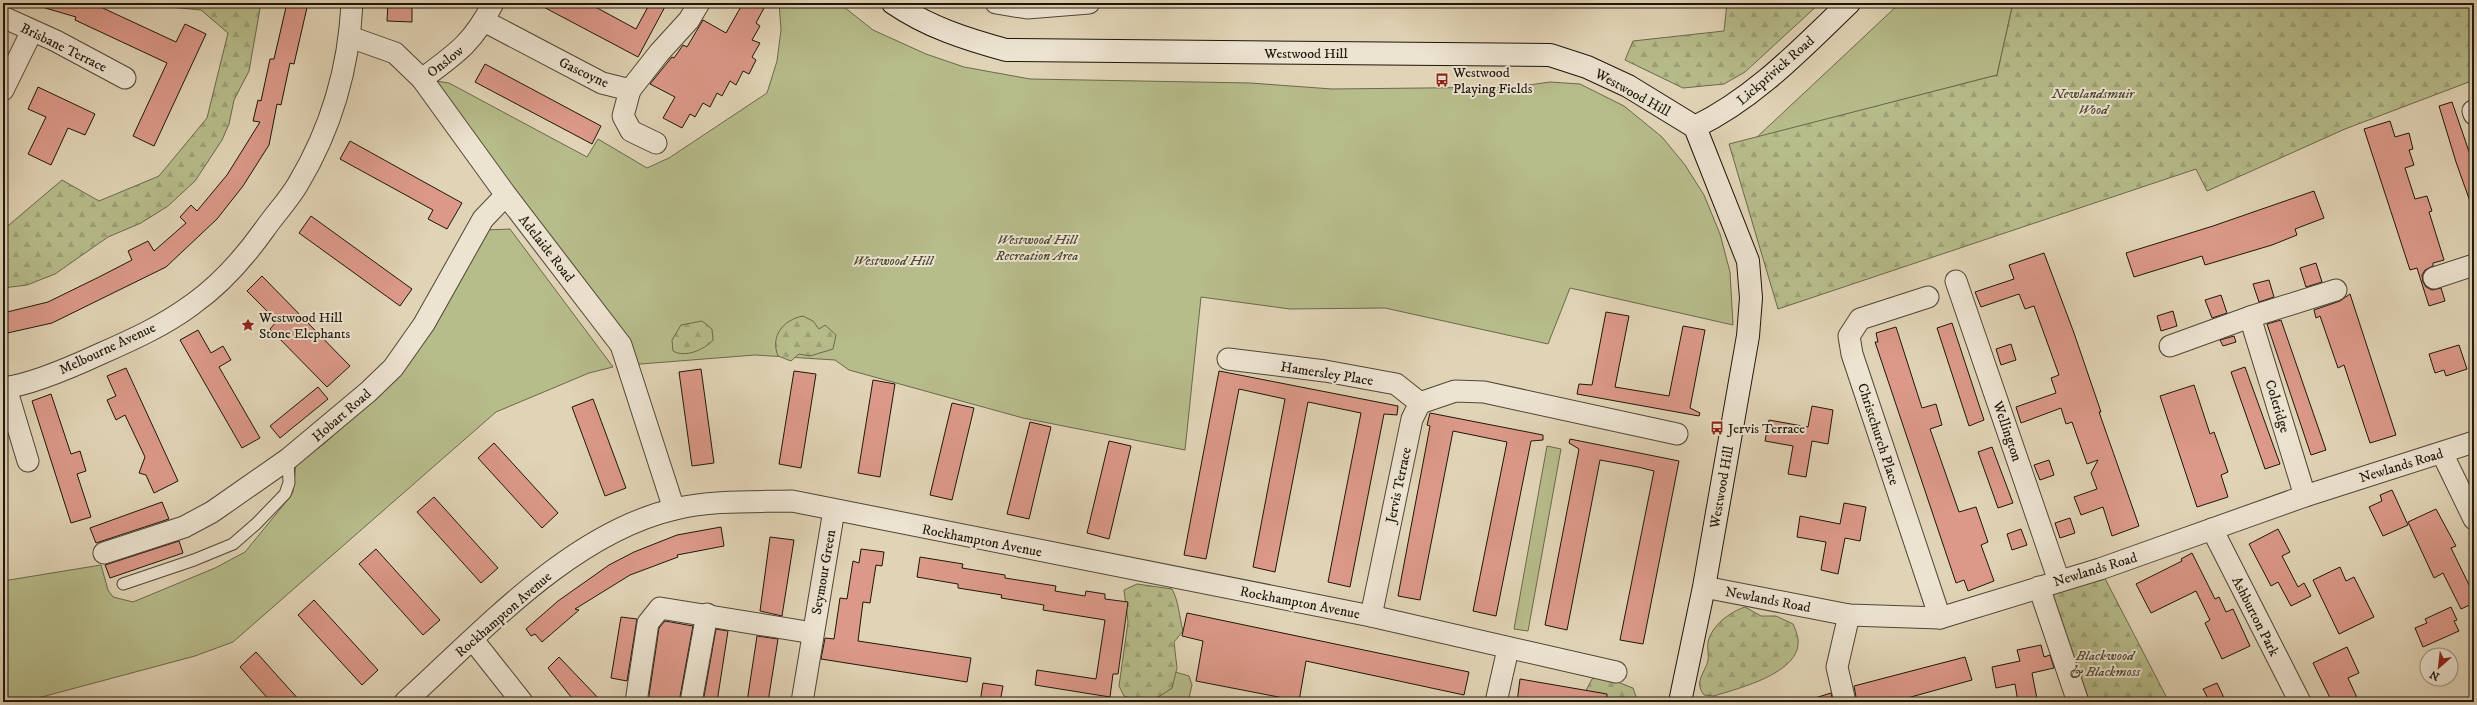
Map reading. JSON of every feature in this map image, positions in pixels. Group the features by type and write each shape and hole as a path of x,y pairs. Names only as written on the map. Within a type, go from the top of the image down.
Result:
{"street":[{"name":"Melbourne Avenue","path":"4,388 74,366 140,336 192,305 227,275 259,239 284,205 315,154 342,81 350,37 352,3"},
{"path":"656,143 631,131 623,116 630,90 659,53 689,20 699,3"},
{"name":"Westwood Hill","path":"893,3 911,16 956,36 1006,50 1550,54 1587,67 1628,86 1695,127 1748,261 1751,298 1748,336 1704,587 1680,702"},
{"path":"996,3 1027,8 1088,3"},
{"name":"Lickprivick Road","path":"1695,127 1732,108 1776,72 1849,3"},
{"name":"Gascoyne","path":"488,12 602,83 630,90"},
{"name":"Onslow","path":"422,79 464,48 488,12"},
{"name":"Brisbane Terrace","path":"3,17 56,41 125,78"},
{"path":"3,90 32,31"},
{"name":"Adelaide Road","path":"350,37 395,53 422,79 506,195 621,345 674,509"},
{"name":"Hobart Road","path":"104,553 184,527 226,503 288,459 392,368 440,297 483,219 506,195"},
{"path":"2434,278 2474,265"},
{"name":"Wellington","path":"1956,281 2059,581"},
{"path":"2170,346 2250,317 2336,290"},
{"name":"Christchurch Place","path":"1928,297 1860,319 1849,336 1852,354 1940,618"},
{"name":"Coleridge","path":"2250,317 2305,496"},
{"name":"Hamersley Place","path":"1228,359 1325,371 1396,384 1420,403"},
{"path":"4,388 28,461"},
{"path":"1420,403 1455,391 1484,392 1582,411 1677,434"},
{"name":"Jervis Terrace","path":"1371,616 1412,419 1420,403"},
{"name":"Newlands Road","path":"1704,587 1849,615 1940,618 2100,569 2305,496 2474,442"},
{"path":"2442,453 2474,519"},
{"name":"Rockhampton Avenue","path":"405,702 544,576 620,528 674,509 719,502 792,501 1371,616 1508,649 1616,672"},
{"name":"Seymour Green","path":"802,702 812,633 834,510"},
{"name":"Ashburton Park","path":"2212,529 2300,702"},
{"path":"2039,587 2078,702"},
{"name":"Seymour Green","path":"636,702 648,623 660,608 707,614 812,633"},
{"path":"691,702 707,614"},
{"path":"1845,702 1837,667 1849,615"},
{"path":"473,640 522,702"},
{"path":"1496,702 1508,649"}],"lane":[{"path":"123,584 194,560 233,544 256,524 285,494 289,483 288,459"}],"green space":[{"path":"128,3 261,3 249,71 234,100 229,124 222,140 195,181 168,206 141,223 108,237 55,274 27,285 3,288 3,230 62,180 99,201 159,176 207,118 228,33 201,10"},
{"name":"Westwood Hill Recreation Area","path":"779,3 839,3 873,30 926,54 964,67 1030,79 1250,83 1332,89 1515,87 1550,82 1580,84 1624,106 1662,137 1685,165 1704,195 1720,234 1730,272 1733,325 1570,288 1548,344 1385,308 1290,309 1201,297 1185,450 1023,418 849,370 835,360 755,355 628,365 422,79 449,83 587,157 598,139 647,168 669,158 767,93 777,61 781,30"},
{"path":"1727,3 1820,3 1745,72 1724,84 1683,88 1625,60 1633,41 1724,31"},
{"path":"1900,3 2013,3 1997,75 1756,138"},
{"name":"Newlandsmuir Wood","path":"2013,3 2474,3 2474,80 2345,129 2207,191 2196,169 1778,309 1729,144 1997,75"},
{"path":"510,229 613,367 589,373 496,412 233,642 195,656 23,702 3,702 3,581 101,565 108,590 113,597 133,602 215,568 245,552 293,492 296,464 324,444 374,397 486,230"},
{"path":"803,316 813,321 819,329 825,325 836,335 833,349 810,356 799,354 791,361 778,356 776,342 780,330 790,321"},
{"path":"702,321 712,329 713,340 705,347 694,352 683,354 673,351 672,340 681,325"},
{"path":"1547,446 1561,449 1528,631 1514,629"},
{"name":"Blackwood & Blackmoss","path":"2100,569 2169,702 2077,702 2039,587"},
{"path":"1137,584 1172,589 1178,604 1183,631 1174,642 1177,668 1172,688 1155,699 1144,701 1124,696 1119,686 1128,622 1124,590"},
{"path":"1745,607 1761,616 1776,616 1793,624 1798,639 1797,651 1790,661 1780,670 1767,677 1714,696 1704,695 1701,690 1700,682 1708,661 1708,642 1710,636 1722,620 1733,612"},
{"path":"1175,672 1189,676 1192,685 1188,702 1145,702 1155,699 1172,688"},
{"path":"1602,676 1633,688 1638,702 1580,702 1592,679"}],"building":[{"path":"42,3 92,3 176,42 185,24 206,34 154,146 133,136 167,63 75,20 76,17 42,7"},
{"path":"287,3 308,3 294,64 290,63 281,105 277,104 269,145 243,186 217,219 166,267 52,323 3,334 3,313 48,302 99,277 132,260 128,251 148,241 154,251 186,223 180,217 191,205 197,211 227,175 260,122 253,121 258,100 261,101 270,59 274,59"},
{"path":"388,3 412,3 412,22 387,21"},
{"path":"536,3 588,3 636,29 650,3 667,3 638,57"},
{"path":"743,3 755,3 764,8 756,23 760,26 752,40 760,43 752,57 756,60 749,74 743,71 736,85 730,81 722,96 717,93 710,107 703,103 695,117 690,114 682,128 663,118 675,97 650,84 672,57 674,58 683,45 687,47 703,20 726,33"},
{"path":"485,64 601,126 592,144 475,82"},
{"path":"38,87 95,114 85,135 68,128 51,165 28,154 46,117 28,109"},
{"path":"2452,102 2474,166 2474,206 2472,207 2456,162 2439,106"},
{"path":"2390,121 2395,137 2409,133 2413,149 2409,150 2414,165 2405,168 2415,199 2427,196 2432,211 2429,212 2444,260 2433,263 2433,266 2425,270 2422,275 2423,282 2426,287 2432,290 2441,288 2445,301 2429,306 2417,268 2410,270 2364,129"},
{"path":"350,141 462,203 447,229 428,219 433,210 340,159"},
{"path":"2314,191 2324,218 2295,229 2297,235 2272,245 2205,265 2202,256 2134,277 2126,253 2213,226"},
{"path":"311,216 412,289 400,306 299,233"},
{"path":"2044,253 2074,333 2101,412 2099,412 2139,526 2112,536 2103,507 2081,515 2074,497 2097,489 2091,473 2098,460 2087,464 2072,422 2066,424 2061,408 2021,423 2016,407 2056,393 2051,378 2059,375 2034,306 2025,309 2019,294 1981,307 1975,292 2014,279 2009,265"},
{"path":"2316,263 2322,282 2306,287 2300,268"},
{"path":"262,276 350,366 327,387 270,329 277,321 247,291"},
{"path":"2269,280 2274,297 2259,302 2253,284"},
{"path":"2350,294 2396,435 2370,443 2344,365 2338,368 2320,316 2316,318 2314,310 2340,301"},
{"path":"2221,295 2227,313 2212,318 2205,300"},
{"path":"2173,311 2177,326 2161,331 2157,316"},
{"path":"1606,312 1629,316 1615,387 1669,396 1683,326 1705,330 1690,408 1700,413 1699,416 1577,394 1579,384 1592,385"},
{"path":"2281,320 2326,450 2311,455 2267,324"},
{"path":"1952,323 1984,420 1969,426 1937,328"},
{"path":"1896,327 1922,408 1936,404 1942,425 1930,429 1959,512 1976,507 1988,542 1981,545 1994,581 1968,591 1964,580 1956,583 1875,342 1878,342 1876,333"},
{"path":"198,330 211,353 223,346 231,360 219,367 260,438 242,448 180,340"},
{"path":"2234,336 2236,342 2223,346 2220,340"},
{"path":"2011,344 2016,360 2001,365 1996,349"},
{"path":"2459,345 2467,369 2446,376 2444,370 2435,373 2429,354"},
{"path":"2245,367 2280,464 2265,469 2231,372"},
{"path":"126,368 178,481 154,493 146,475 139,473 145,457 125,415 116,420 107,400 116,396 107,376"},
{"path":"701,369 714,463 692,466 679,372"},
{"path":"794,371 816,374 801,468 779,464"},
{"path":"1219,371 1398,406 1397,415 1384,414 1350,587 1328,582 1361,413 1308,402 1275,572 1253,567 1285,399 1239,389 1206,559 1184,555"},
{"path":"873,380 895,384 880,477 858,473"},
{"path":"2194,385 2210,434 2214,432 2228,472 2221,475 2228,497 2197,507 2160,396"},
{"path":"318,387 328,399 280,438 270,426"},
{"path":"51,394 71,454 80,451 86,471 77,474 91,517 71,523 32,401"},
{"path":"593,399 626,488 605,496 572,407"},
{"path":"952,403 974,408 952,500 930,495"},
{"path":"1812,406 1833,410 1828,444 1812,441 1806,477 1788,474 1793,446 1765,441 1769,420 1808,427"},
{"path":"1430,413 1543,435 1543,440 1531,441 1496,616 1473,611 1507,442 1453,431 1420,600 1398,596 1430,426 1427,425"},
{"path":"1030,422 1051,427 1029,519 1007,514"},
{"path":"1570,439 1679,461 1643,644 1620,640 1654,471 1638,467 1600,460 1567,630 1545,625 1579,449 1569,443"},
{"path":"1109,441 1131,446 1109,539 1087,533"},
{"path":"494,443 558,513 542,528 478,458"},
{"path":"1992,447 2013,503 1998,508 1978,452"},
{"path":"2049,460 2054,475 2040,480 2034,465"},
{"path":"2392,490 2408,525 2383,536 2369,507 2382,501 2380,495"},
{"path":"434,497 498,568 481,583 417,512"},
{"path":"162,502 169,519 96,543 90,528"},
{"path":"1844,503 1866,507 1860,541 1845,538 1838,574 1821,570 1826,542 1797,537 1800,516 1840,524"},
{"path":"2436,509 2456,546 2451,548 2474,595 2474,603 2461,609 2443,573 2434,578 2408,522"},
{"path":"2070,518 2075,533 2060,538 2055,523"},
{"path":"721,527 724,546 677,555 678,557 630,575 575,609 579,610 542,642 535,634 531,636 526,629 558,601 609,565 634,552 677,535"},
{"path":"2021,529 2027,545 2012,550 2007,534"},
{"path":"2278,529 2290,552 2282,556 2298,587 2304,583 2311,596 2291,606 2278,582 2271,586 2249,544"},
{"path":"770,537 794,540 782,616 760,611"},
{"path":"179,541 183,553 110,578 105,565"},
{"path":"376,549 440,620 423,635 359,564"},
{"path":"861,549 884,552 882,566 876,565 870,603 863,602 858,641 971,658 967,682 821,659 825,638 834,639 840,598 847,599 853,561 859,563"},
{"path":"2192,553 2215,599 2219,597 2226,612 2233,609 2250,646 2222,659 2205,623 2210,620 2196,591 2151,613 2136,584 2182,561 2181,559"},
{"path":"920,557 963,564 962,568 1005,575 1005,578 1056,586 1055,591 1085,596 1086,591 1105,594 1105,599 1128,602 1118,674 1113,674 1110,697 1035,685 1037,670 1096,679 1105,620 1043,610 1044,605 1001,598 1002,595 958,588 958,584 917,577"},
{"path":"2340,567 2346,581 2354,577 2374,617 2339,634 2313,580"},
{"path":"314,600 378,670 362,685 298,615"},
{"path":"2451,607 2457,620 2454,621 2459,631 2423,647 2415,628 2427,623 2425,619"},
{"path":"1187,613 1469,672 1464,695 1306,661 1299,701 1196,681 1203,641 1182,636"},
{"path":"621,617 637,619 627,681 611,678"},
{"path":"665,621 693,626 679,702 648,702 659,628"},
{"path":"716,629 728,631 717,702 703,702"},
{"path":"757,636 778,639 768,702 747,702"},
{"path":"2041,645 2044,657 2050,655 2054,668 2032,673 2037,699 2018,702 2015,684 1996,688 1992,667 2020,661 2017,650"},
{"path":"2347,647 2359,673 2348,678 2359,702 2332,702 2313,663"},
{"path":"256,652 301,702 271,702 240,667"},
{"path":"559,657 602,702 575,702 548,668"},
{"path":"1965,657 1972,680 1893,702 1857,702 1854,686"},
{"path":"1520,679 1607,694 1607,702 1517,702"},
{"path":"983,683 1003,686 1000,702 980,702"},
{"path":"2217,683 2226,702 2210,702 2203,689"},
{"path":"1831,693 1833,702 1816,702 1815,698"}],"place":[{"name":"Westwood Playing Fields","path":"1442,80"},
{"name":"Westwood Hill Stone Elephants","path":"248,325"},
{"name":"Jervis Terrace","path":"1717,428"}]}
